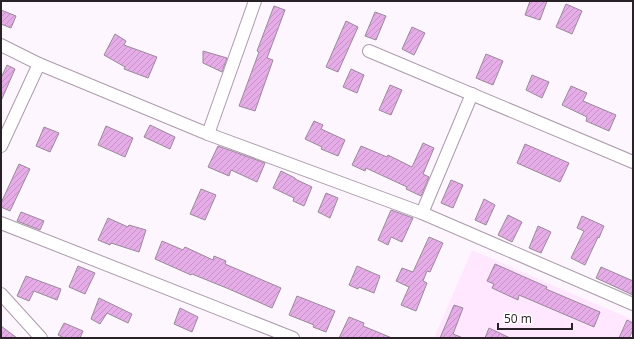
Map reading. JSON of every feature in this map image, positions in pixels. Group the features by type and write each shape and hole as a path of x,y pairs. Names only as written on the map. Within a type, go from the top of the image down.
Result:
{"street":[{"path":"208,134 255,1"},
{"path":"1,45 39,64 208,134 422,213 633,304"},
{"path":"370,51 633,162"},
{"path":"1,146 39,64"},
{"path":"422,213 472,94"},
{"path":"1,223 293,338"},
{"path":"1,294 40,338"}],"shaded area":[{"path":"472,250 633,320 633,331 630,338 434,338"}],"building":[{"path":"530,1 547,1 540,20 525,15"},
{"path":"566,4 582,11 572,34 556,27"},
{"path":"274,6 285,10 267,58 273,60 255,111 239,106"},
{"path":"1,10 16,16 11,28 1,24"},
{"path":"375,12 386,16 376,40 365,36"},
{"path":"346,21 358,27 338,72 326,67"},
{"path":"412,27 425,33 414,55 402,49"},
{"path":"115,34 126,41 124,45 157,57 148,78 124,69 125,67 104,55"},
{"path":"203,51 227,58 222,72 203,63"},
{"path":"486,54 503,61 493,85 476,78"},
{"path":"7,65 15,69 1,101 1,78"},
{"path":"351,69 364,75 357,93 343,87"},
{"path":"532,75 549,82 542,98 526,90"},
{"path":"390,85 402,90 391,115 379,110"},
{"path":"571,86 587,93 583,101 616,115 609,131 586,121 587,117 562,105"},
{"path":"314,121 323,125 321,129 345,140 338,156 321,149 322,147 305,139"},
{"path":"150,125 175,137 170,149 144,137"},
{"path":"106,126 133,138 125,157 98,145"},
{"path":"44,127 59,133 50,152 36,146"},
{"path":"423,143 434,148 423,174 429,177 421,196 406,189 407,187 366,168 365,171 352,165 361,146 387,157 388,155 412,167"},
{"path":"525,144 569,163 560,182 517,163"},
{"path":"218,146 265,163 257,182 231,170 229,176 208,167"},
{"path":"19,164 30,169 10,211 1,207 1,203"},
{"path":"281,171 312,187 304,206 293,201 294,198 273,188"},
{"path":"451,180 463,185 453,208 441,203"},
{"path":"201,189 216,195 205,220 190,214"},
{"path":"326,193 338,198 330,218 318,212"},
{"path":"484,199 495,205 486,225 475,220"},
{"path":"391,210 413,218 402,242 391,237 388,245 378,240"},
{"path":"21,212 44,221 40,230 17,221"},
{"path":"508,215 522,222 512,242 498,235"},
{"path":"582,216 604,226 585,265 571,258 584,231 577,228"},
{"path":"108,218 128,227 129,225 146,230 139,252 111,243 110,245 98,240"},
{"path":"538,226 551,232 541,253 529,248"},
{"path":"429,237 443,243 430,272 427,271 423,281 427,283 416,311 401,305 409,287 396,281 402,268 413,272"},
{"path":"162,241 183,250 185,247 213,260 214,256 226,261 225,264 281,288 272,308 155,259"},
{"path":"495,264 547,287 546,289 600,312 594,327 519,295 518,300 492,288 494,284 487,281"},
{"path":"78,266 95,273 85,294 69,287"},
{"path":"357,266 380,276 374,293 349,285"},
{"path":"601,267 633,281 633,295 596,278"},
{"path":"26,276 61,289 57,300 34,291 29,301 17,296"},
{"path":"297,296 335,311 326,332 313,327 314,325 289,315"},
{"path":"99,298 132,314 128,323 107,313 100,324 91,319"},
{"path":"454,305 463,308 453,334 463,338 440,338"},
{"path":"180,308 198,317 192,332 174,324"},
{"path":"349,317 364,323 363,326 392,338 339,338"},
{"path":"627,320 633,323 633,330 629,338 619,338"},
{"path":"64,323 83,331 80,338 64,338 58,335"},
{"path":"1,326 17,338 1,338"},
{"path":"489,328 510,338 485,338"}]}
